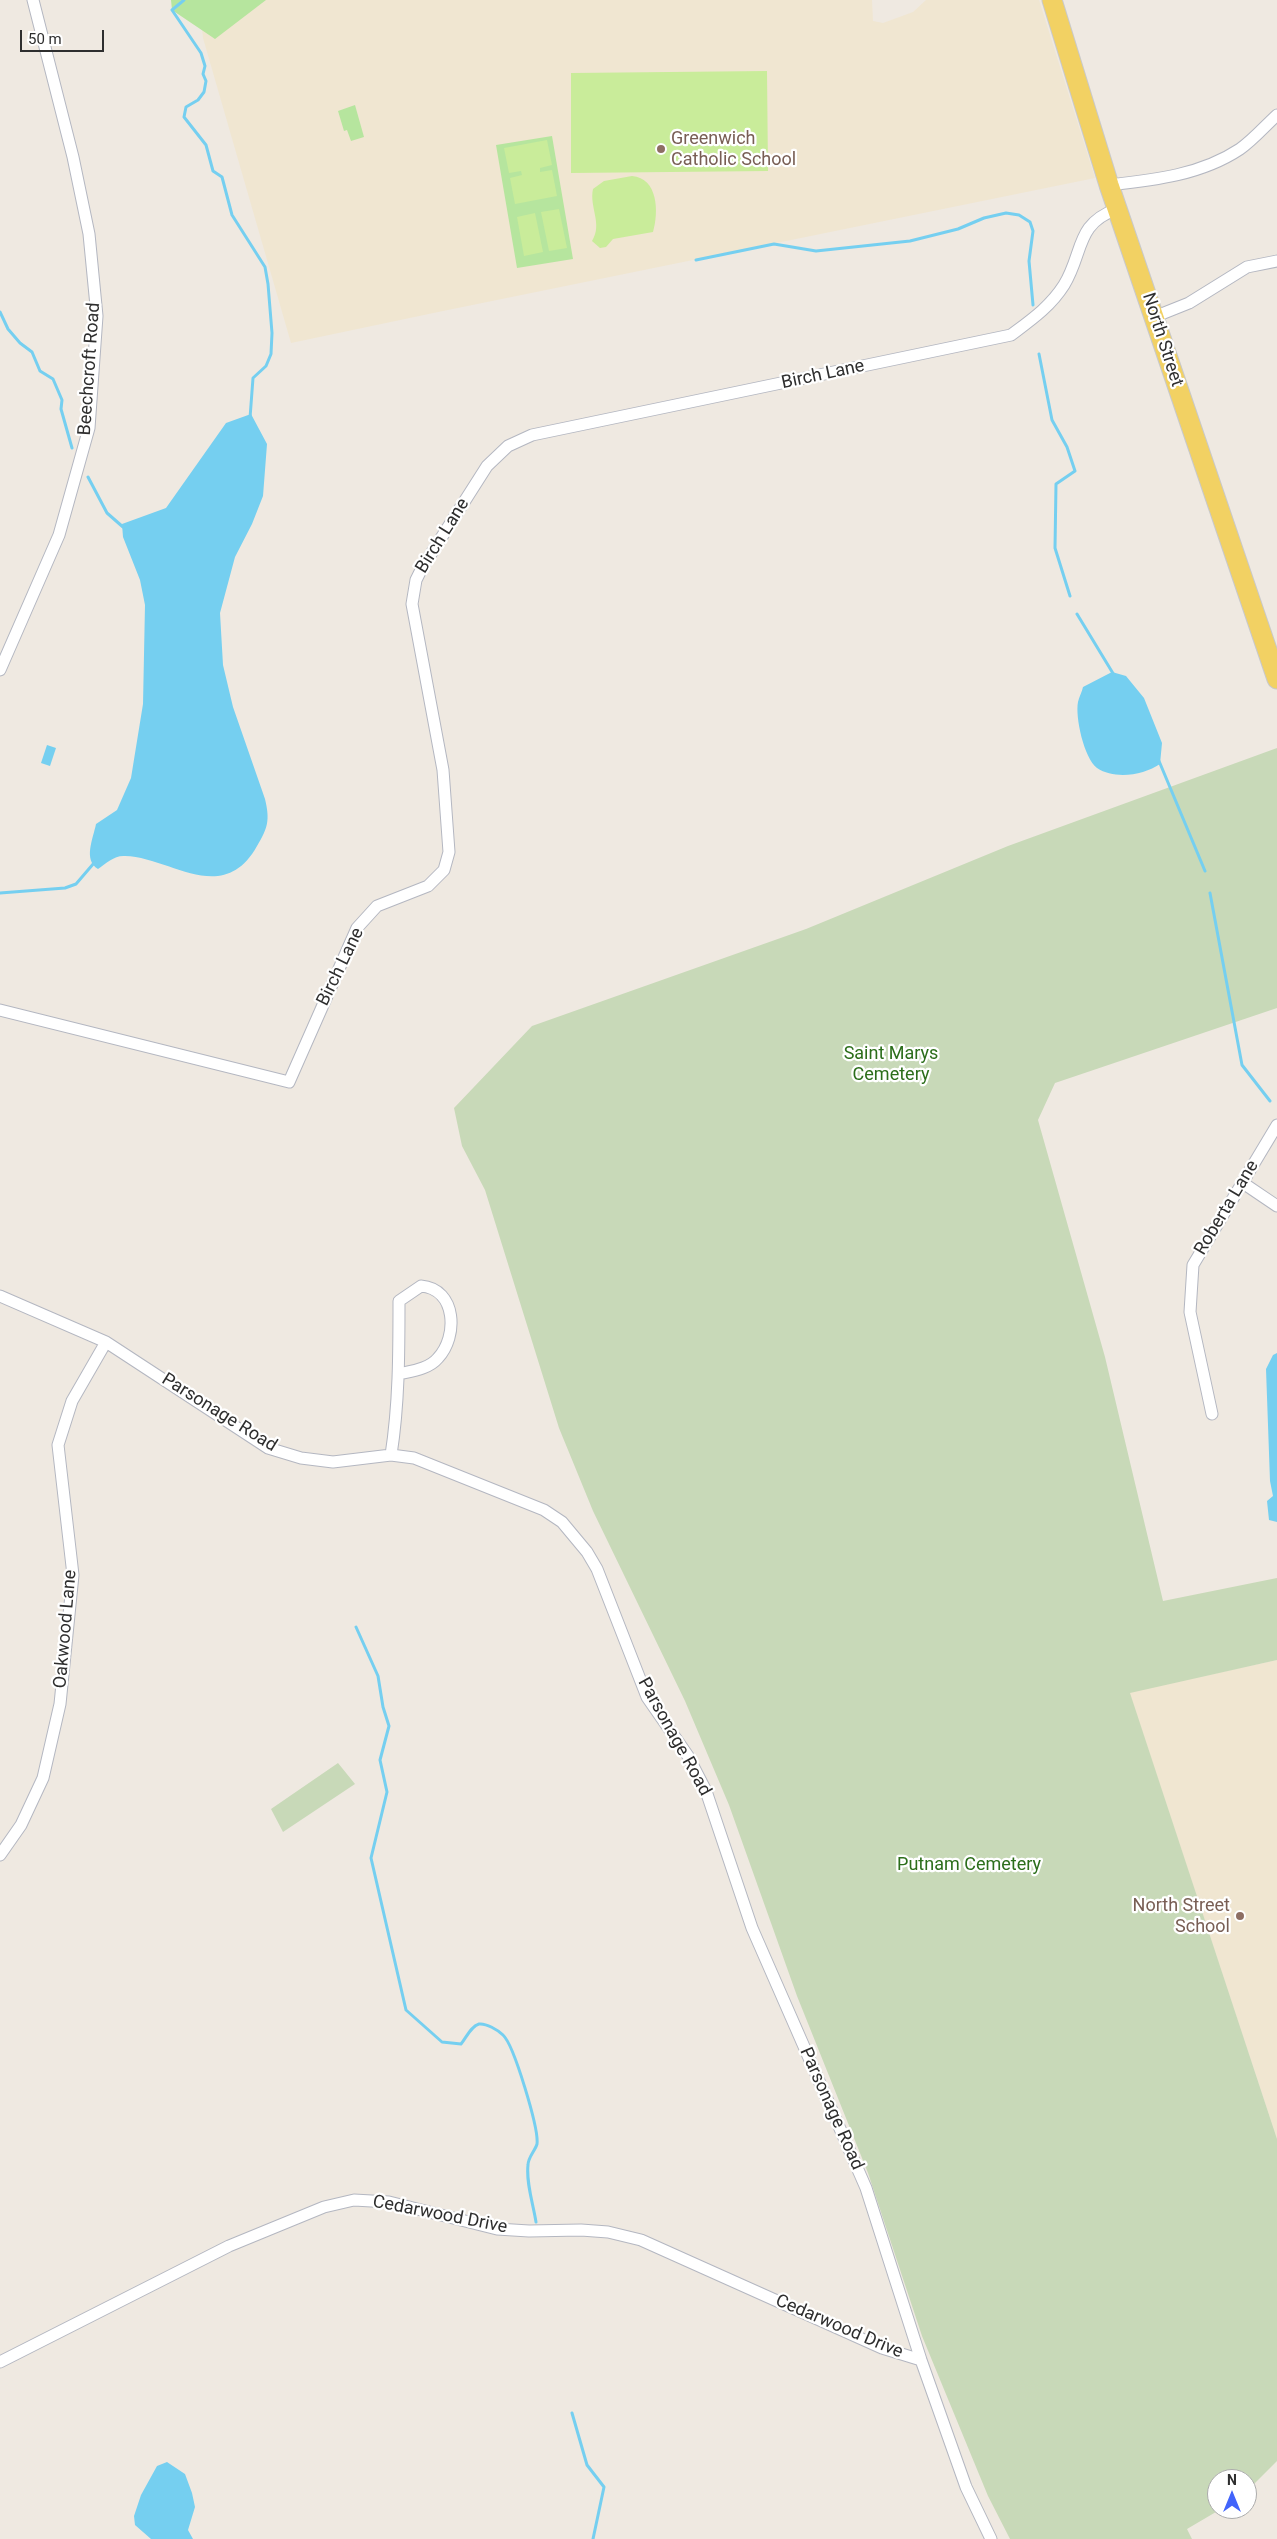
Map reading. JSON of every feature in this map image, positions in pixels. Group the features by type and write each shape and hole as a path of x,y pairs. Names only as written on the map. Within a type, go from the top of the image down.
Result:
{"main road":[{"name":"North Street","path":"1052,0 1109,185 1277,679"}],"street":[{"name":"Beechcroft Road","path":"0,670 50,558 90,428 97,316 89,234 75,166 33,0"},
{"path":"1109,185 1176,177 1211,163 1239,149 1277,115"},
{"name":"Birch Lane","path":"0,1010 289,1082 357,928 377,906 428,886 444,870 449,852 443,770 412,604 413,593 422,568 488,466 508,446 532,436 1011,335 1043,312 1064,284 1088,228 1097,218 1117,209"},
{"path":"1154,317 1189,303 1247,267 1277,261"},
{"name":"Roberta Lane","path":"1212,1414 1190,1312 1193,1265 1243,1184 1272,1130 1277,1125"},
{"path":"1243,1184 1277,1206"},
{"path":"391,1455 397,1413 399,1301 421,1286 433,1287 445,1297 451,1313 448,1339 438,1358 422,1369 399,1374"},
{"name":"Parsonage Road","path":"0,1296 106,1342 268,1448 301,1458 333,1462 391,1455 414,1458 544,1510 562,1522 587,1552 596,1569 648,1697 688,1756 706,1792 752,1928 866,2188 921,2360 966,2487 991,2539"},
{"name":"Oakwood Lane","path":"0,1855 21,1825 43,1778 60,1704 73,1575 58,1445 72,1401 106,1342"},
{"name":"Cedarwood Drive","path":"0,2362 229,2246 324,2207 354,2200 389,2202 497,2229 608,2232 642,2240 882,2348 921,2360"}],"shaded area":[{"name":"Greenwich Catholic School","path":"199,0 872,0 873,21 883,23 913,12 926,0 1039,0 1095,178 291,343 203,38"},
{"name":"North Street School","path":"1277,1660 1277,2139 1129,1692"}],"green space":[{"path":"171,0 266,0 215,39 172,10"},
{"path":"767,71 768,171 571,173 571,73"},
{"path":"355,105 364,137 351,141 347,130 344,131 338,111"},
{"path":"552,136 573,259 517,268 496,145"},
{"path":"547,140 552,165 540,168 540,172 552,170 557,196 515,204 510,178 522,175 521,171 509,173 504,148"},
{"path":"632,176 641,178 652,189 656,206 653,232 613,239 606,247 600,248 592,241 596,228 592,196 593,189 604,181"},
{"path":"559,209 567,248 549,251 541,212"},
{"path":"535,213 543,252 524,256 517,217"},
{"name":"Putnam Cemetery","path":"1277,748 1277,1008 1055,1083 1038,1120 1105,1357 1163,1601 1277,1578 1277,1660 1130,1693 1277,2139 1277,2461 1257,2481 1257,2469 1207,2469 1207,2517 1187,2529 1192,2539 1010,2539 988,2496 922,2336 868,2173 797,1996 729,1805 685,1701 593,1511 559,1428 485,1190 462,1146 454,1108 532,1026 806,929 1008,846"},
{"path":"338,1763 355,1784 283,1832 271,1809"}],"water":[{"path":"251,414 267,444 263,496 252,524 235,557 220,613 223,665 233,707 265,799 268,818 266,829 257,846 243,864 228,873 212,876 195,874 142,858 125,856 114,858 98,869 91,860 91,842 96,824 117,810 131,778 143,704 145,605 140,580 123,537 122,524 166,508 226,423"},
{"path":"1112,672 1126,676 1144,698 1162,743 1160,764 1146,771 1129,775 1104,772 1092,763 1084,747 1079,727 1078,700 1083,687"},
{"path":"47,745 56,748 50,766 41,763"},
{"path":"1277,1353 1277,1522 1269,1520 1267,1501 1273,1496 1270,1481 1266,1369 1273,1355"},
{"path":"167,2462 185,2474 192,2493 195,2507 188,2530 193,2539 151,2539 135,2525 134,2516 141,2495 157,2466"}],"waterway":[{"path":"184,0 172,10 201,53 205,66 203,74 206,81 204,92 198,100 186,107 184,117 206,145 213,171 222,177 232,215 265,267 268,284 272,333 271,354 266,366 253,378 250,418"},
{"path":"696,260 774,244 816,251 910,241 958,229 984,218 1006,213 1019,215 1030,222 1033,231 1029,261 1033,305"},
{"path":"0,312 8,329 20,343 32,352 40,371 53,379 62,400 61,409 72,448"},
{"path":"1039,354 1052,420 1067,447 1075,471 1056,484 1055,548 1070,596"},
{"path":"88,477 107,513 123,527"},
{"path":"1077,614 1114,675"},
{"path":"1159,761 1205,871"},
{"path":"0,893 65,888 76,884 94,863"},
{"path":"1210,893 1242,1065 1270,1101"},
{"path":"356,1627 378,1676 383,1707 389,1726 380,1760 387,1792 371,1858 406,2010 442,2042 461,2044 469,2032 479,2024 498,2031 508,2042 525,2088 537,2135 537,2144 528,2162 529,2186 536,2222"},
{"path":"572,2413 587,2465 604,2487 593,2539"}],"place":[{"name":"Greenwich Catholic School","path":"661,149"},
{"name":"North Street School","path":"1240,1916"}],"park label":[{"name":"Saint Marys Cemetery","path":"891,1064"}]}
